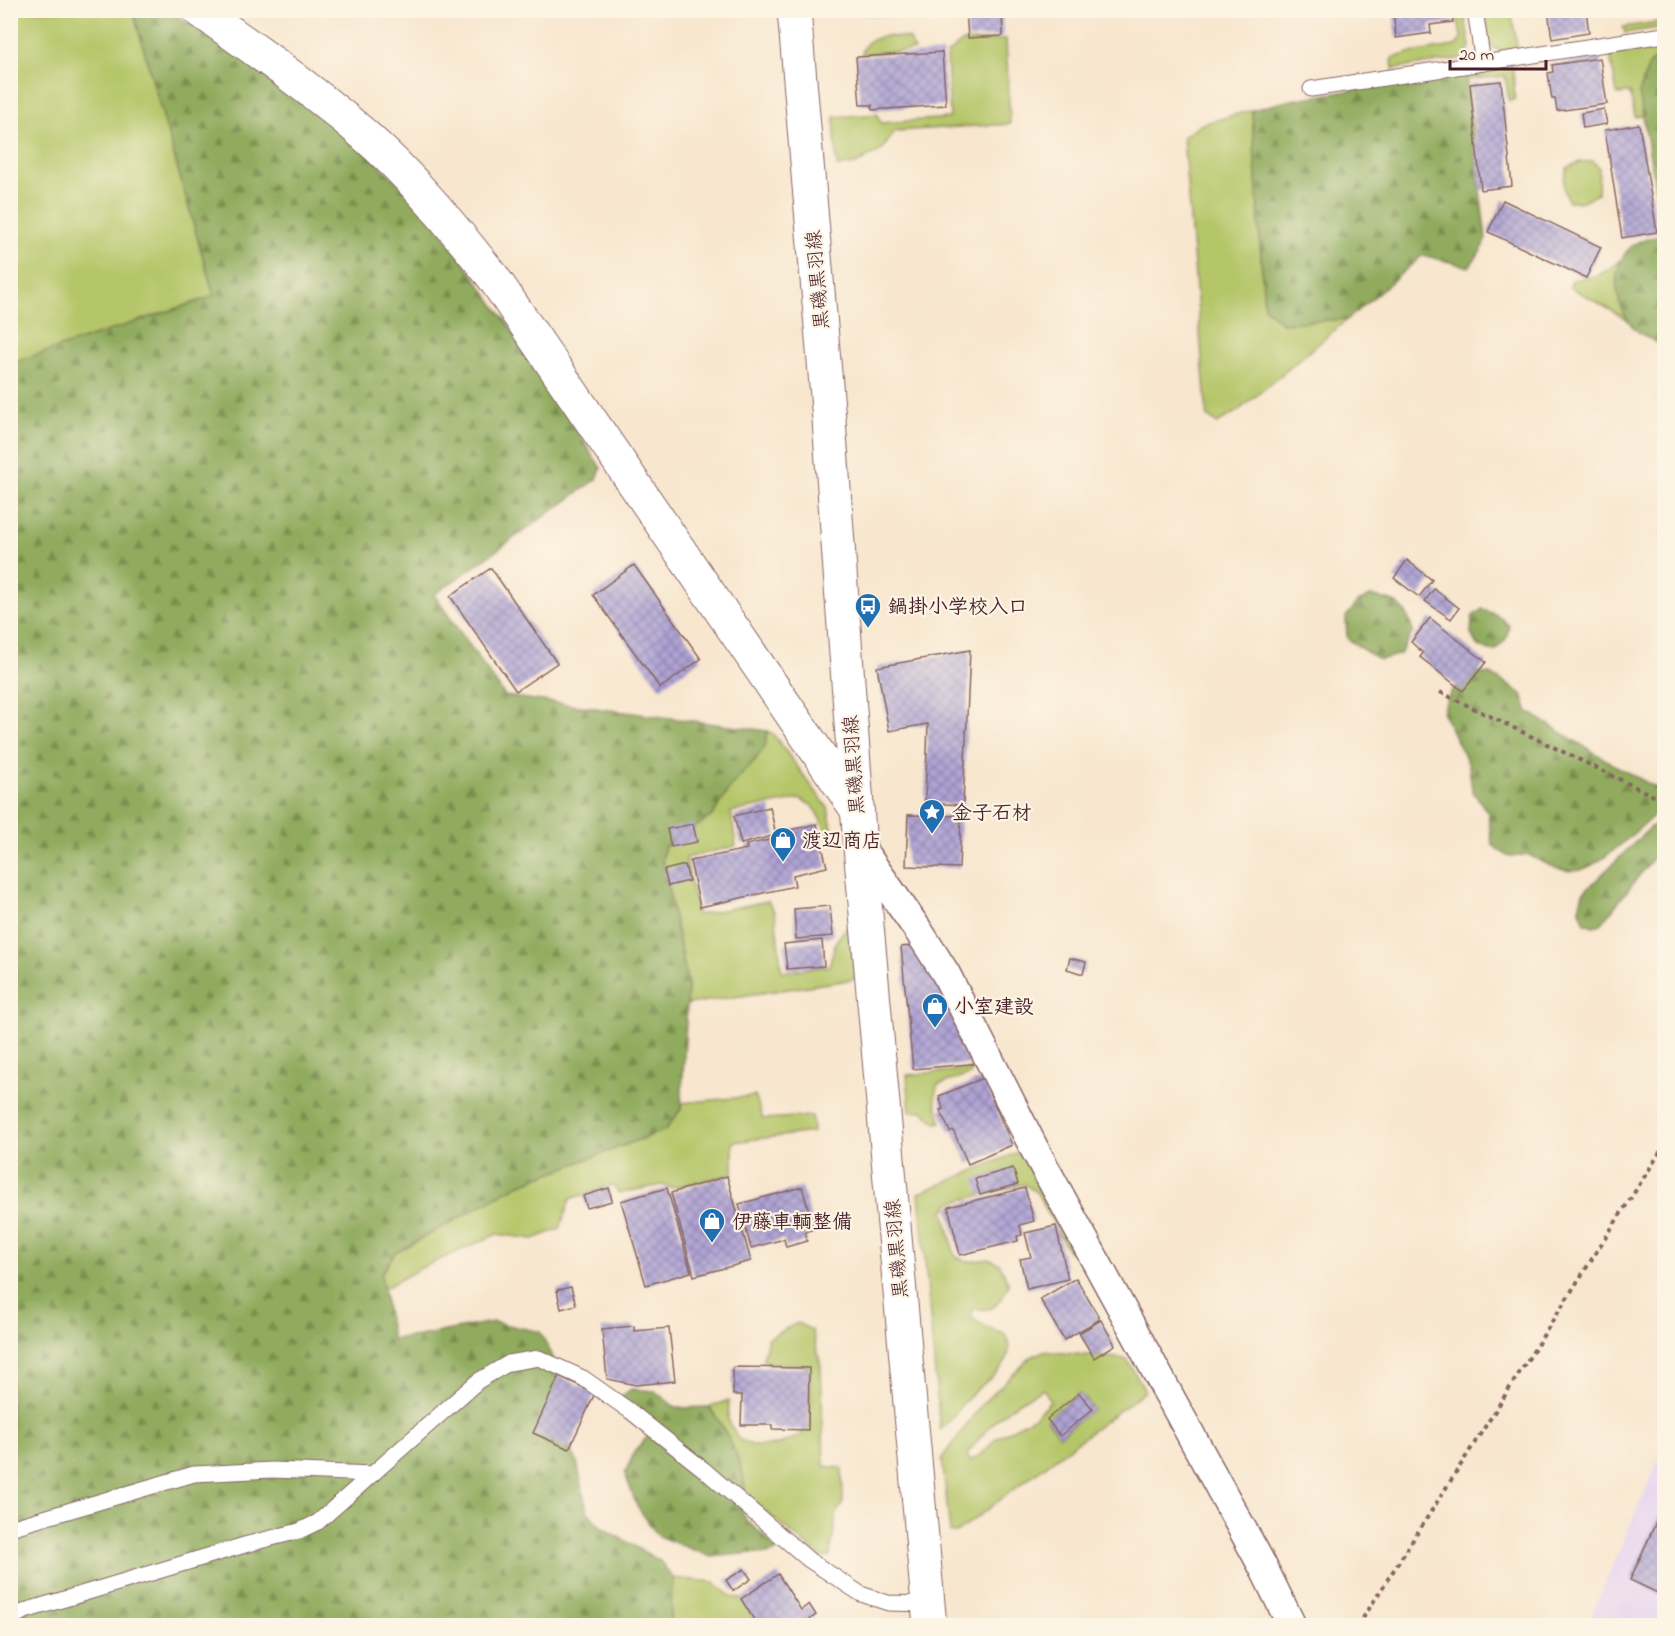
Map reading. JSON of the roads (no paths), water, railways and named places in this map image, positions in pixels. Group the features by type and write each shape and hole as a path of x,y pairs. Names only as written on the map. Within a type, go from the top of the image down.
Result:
{"main road":[{"path":"199,10 273,63 361,132 435,204 494,277 857,810"},
{"name":"黒磯黒羽線","path":"794,10 829,420 860,847 929,1615"}],"street":[{"path":"860,847 946,974 1035,1150 1262,1565 1293,1626"}],"lane":[{"path":"1476,10 1483,63"},
{"path":"1311,89 1665,34"},
{"path":"10,1618 28,1610 237,1547 298,1532 318,1522 478,1381 509,1363 539,1358 583,1378 630,1411 704,1469 809,1560 861,1594 929,1615"},
{"path":"10,1528 194,1474 273,1470 373,1474"}],"place":[{"name":"鍋掛小学校入口","path":"868,629"},
{"name":"金子石材","path":"932,835"},
{"name":"渡辺商店","path":"783,863"},
{"name":"小室建設","path":"935,1029"},
{"name":"伊藤車輌整備","path":"712,1244"}]}
